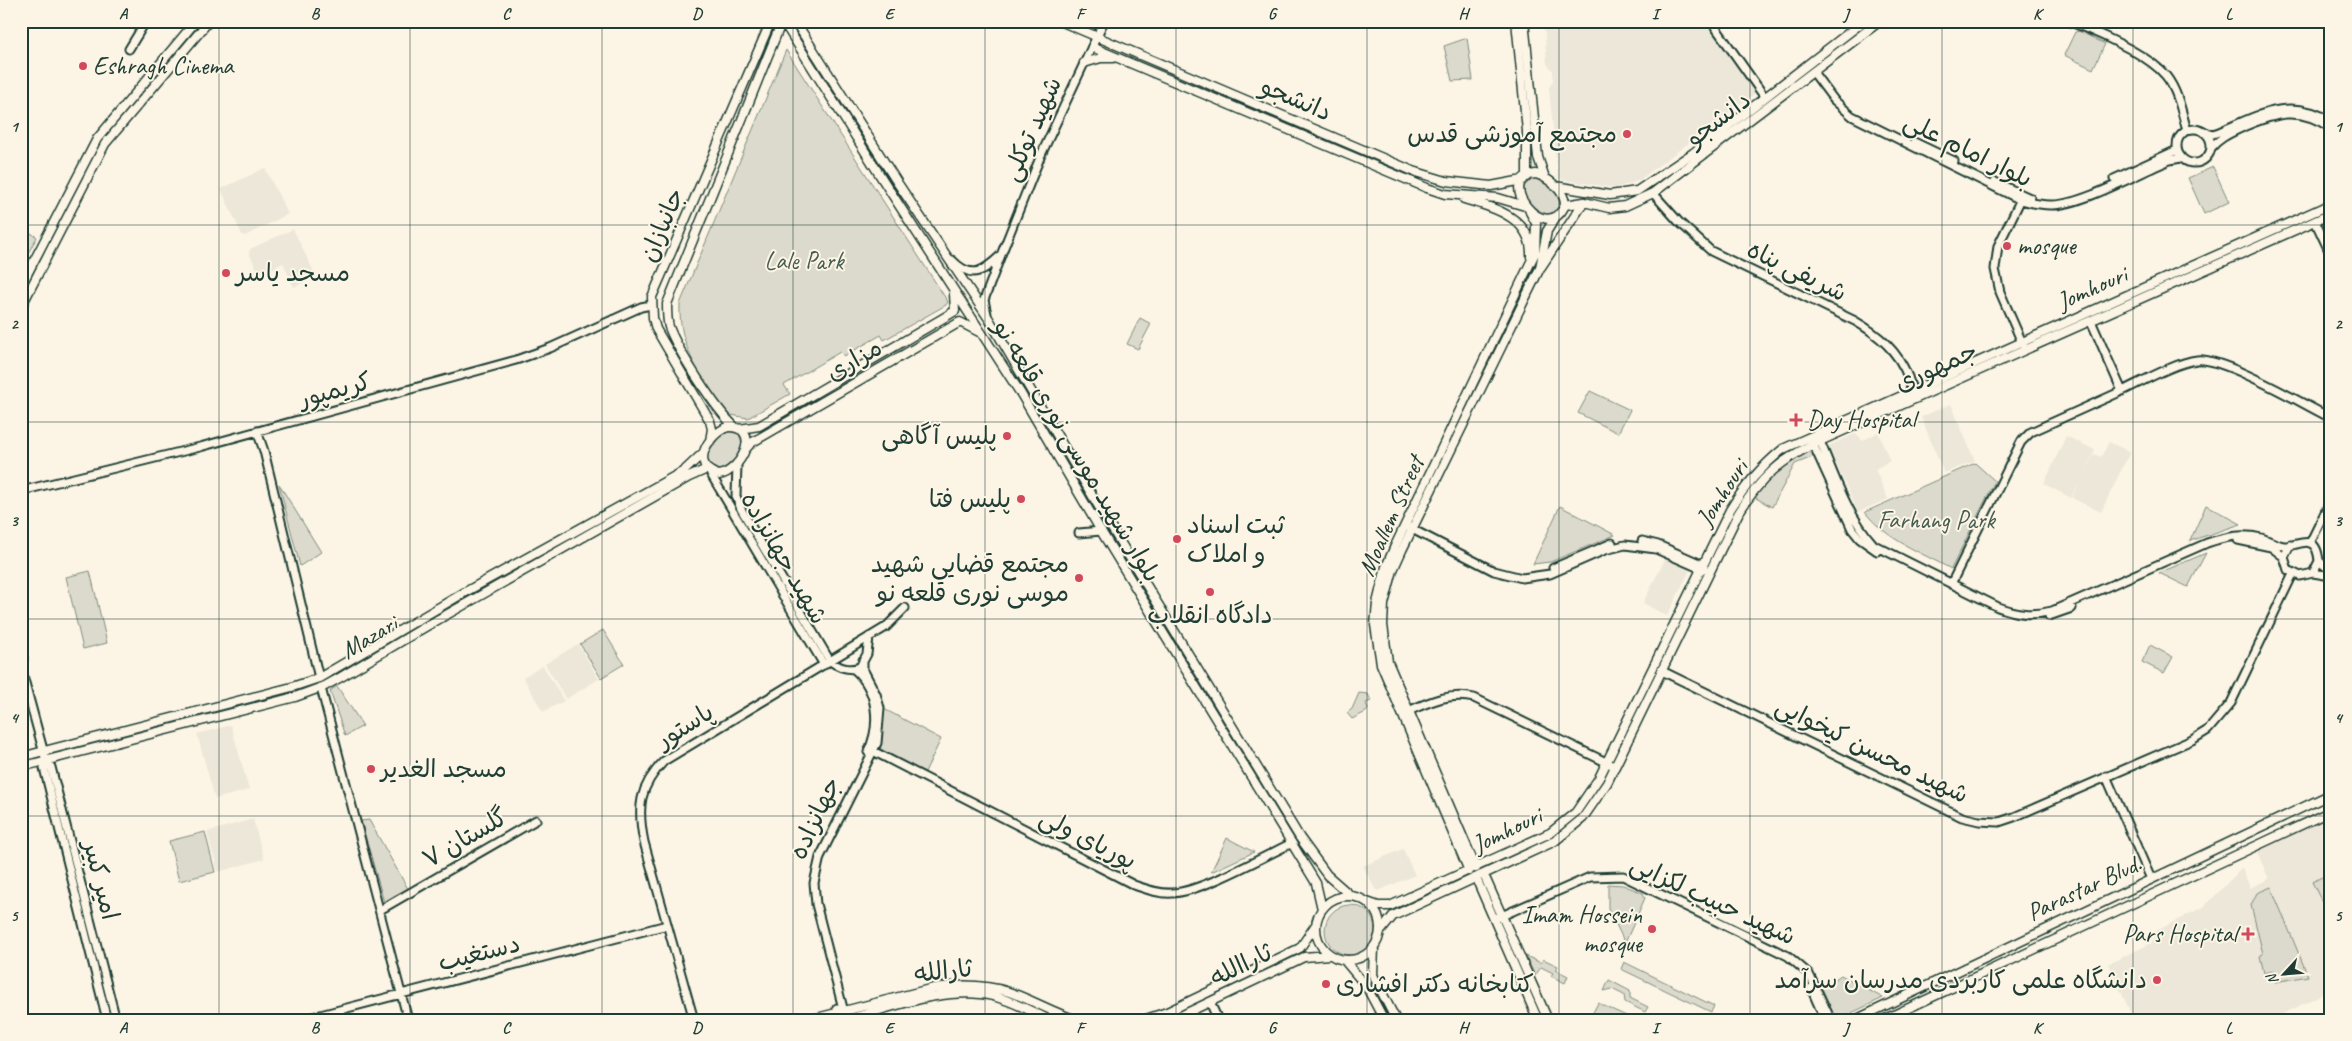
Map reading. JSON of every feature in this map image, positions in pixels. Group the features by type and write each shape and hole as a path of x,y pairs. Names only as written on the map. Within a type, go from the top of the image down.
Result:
{"main road":[{"path":"29,291 21,286 97,139 196,21"},
{"path":"21,307 106,144 209,21"},
{"path":"766,21 767,30"},
{"name":"جانبازان","path":"710,441 712,429 710,421 656,329 652,297 771,21"},
{"name":"جانبازان","path":"737,428 721,412 678,344 668,325 667,304 782,21"},
{"name":"بلوار شهید موسی نوری قلعه نو","path":"782,21 1046,435 1101,531 1316,883 1322,909"},
{"name":"بلوار شهید موسی نوری قلعه نو","path":"795,21 897,182 989,319 1107,519 1300,838 1327,875 1351,896"},
{"name":"دانشجو","path":"1060,21 1413,171 1446,182 1491,186 1525,178"},
{"path":"1516,21 1531,131 1545,178"},
{"path":"1524,21 1531,131 1525,178 1519,189 1527,209 1543,218 1557,215 1565,205 1563,194 1545,178 1536,174 1525,178"},
{"name":"دانشجو","path":"1565,205 1584,202 1609,208 1625,206 1653,193 1764,96 1864,21"},
{"name":"دانشجو","path":"1555,186 1610,195 1624,195 1636,191 1696,156 1817,74 1843,48 1880,21"},
{"path":"776,38 793,37"},
{"name":"دانشجو","path":"1092,47 1445,194 1490,197 1527,209"},
{"path":"1084,63 1101,58 1118,58"},
{"path":"888,188 897,182"},
{"path":"1490,197 1491,186"},
{"path":"1445,194 1496,208 1512,217 1524,229 1530,239 1530,265"},
{"path":"1540,268 1555,249 1576,211 1584,202"},
{"name":"Jomhouri","path":"1367,902 1378,906 1390,906 1536,841 1563,824 1586,799 1743,488 1760,468 1783,449 2331,204"},
{"name":"Moallem Street","path":"1410,528 1535,253 1537,240 1536,223 1527,209"},
{"path":"2312,212 2315,221"},
{"name":"جمهوری","path":"1662,671 1710,571 1751,493 1767,474 1788,457 1816,442 2331,214"},
{"name":"Moallem Street","path":"1473,869 1405,713 1381,664 1375,625 1380,585 1386,567 1410,528 1540,268 1548,231 1557,215"},
{"path":"737,428 746,436 745,450 737,465 724,474 719,475 708,470 702,460 702,454 710,441 724,428 759,426 954,311 956,300 952,287"},
{"path":"954,311 958,315 960,322 976,328 985,337"},
{"name":"مزاری","path":"745,450 752,443 960,322"},
{"path":"1813,434 1816,442"},
{"name":"Mazari","path":"21,757 237,702 319,678 514,565 684,471 694,464 702,454"},
{"name":"Mazari","path":"21,767 322,688 689,477 708,470"},
{"path":"514,565 519,574"},
{"name":"Jomhouri","path":"1380,932 1393,916 1540,850 1569,831 1595,803 1615,766 1631,742 1662,671"},
{"path":"237,702 240,711"},
{"name":"Parastar Blvd.","path":"1856,1020 2331,794"},
{"name":"Parastar Blvd.","path":"1883,1020 2331,811"},
{"path":"1316,883 1323,882 1327,875"},
{"path":"1480,877 1513,952 1538,1020"},
{"path":"2128,890 2134,902"},
{"path":"1144,1020 1208,998 1300,948 1316,925 1322,909 1335,898 1351,896 1367,902 1378,915 1380,932 1374,947 1374,975 1396,1020"},
{"path":"1316,925 1318,941 1329,955 1345,961 1366,986 1384,1020"},
{"path":"1345,961 1361,958 1374,947"},
{"path":"1513,952 1548,1020"},
{"name":"ثاراالله","path":"1172,1020 1208,998 1304,957 1329,955"},
{"name":"ثارالله","path":"809,1020 841,1014 954,985 993,988 1010,992 1077,1020"},
{"path":"845,1020 955,994 992,996 1042,1018"}],"street":[{"path":"129,49 146,21"},
{"name":"شهید توکلی","path":"989,319 984,300 1001,255 1041,155 1104,21"},
{"path":"1711,21 1764,96"},
{"path":"2068,21 2136,53 2152,63 2166,77 2177,97 2186,131"},
{"name":"بلوار امام علی","path":"1817,74 1834,100 1852,116 2035,204 2065,204 2170,160 2181,158"},
{"path":"2331,122 2312,112 2300,109 2278,109 2213,134 2195,129 2186,131 2178,141 2177,150 2181,158 2188,163 2197,163 2205,159 2211,148 2222,137 2279,114 2300,114 2331,128"},
{"path":"2204,132 2209,139 2211,148"},
{"name":"بلوار امام علی","path":"2022,198 2052,201 2076,196 2177,150"},
{"name":"شریفی پناه","path":"1653,193 1678,222 1711,251 1876,333 1889,346 1904,366 1911,383 1910,391 1914,399"},
{"path":"2022,198 2003,235 1996,258 1996,280 2026,350"},
{"path":"2315,221 2331,255"},
{"path":"948,256 958,266 979,272 988,268 1001,255"},
{"name":"کریمپور","path":"21,491 257,431 516,360 550,348 641,307 652,305"},
{"path":"2091,321 2122,392"},
{"path":"1951,584 2021,442 2031,432 2172,368 2198,360 2211,361 2237,371 2331,418"},
{"path":"257,431 264,451 319,678"},
{"path":"1816,442 1850,512 1874,545 1990,606 2026,615 2052,612 2207,543 2233,536 2247,535 2282,546 2296,542 2310,543 2315,548 2319,561 2331,571"},
{"path":"1816,442 1845,517 1860,539 1878,552 2012,617 2026,620 2060,614 2213,545 2233,540 2258,542 2271,547 2284,557 2288,570 2293,574 2306,576 2312,572 2319,561"},
{"name":"شهید جهانزاده","path":"737,465 736,490 738,502 754,538"},
{"name":"شهید جهانزاده","path":"708,470 754,538 827,663"},
{"path":"2310,543 2331,500"},
{"path":"1410,528 1510,571 1534,573 1549,570 1613,543 1635,540 1658,544 1700,564 1710,571"},
{"path":"1410,528 1468,558 1509,576 1535,578 1562,570 1614,547 1635,545 1656,549 1697,567 1702,567"},
{"path":"1079,533 1101,531"},
{"path":"2284,557 2290,545"},
{"path":"2312,572 2331,576"},
{"name":"شهید محسن کیخوایی","path":"1662,671 1962,817 1978,821 1999,822 2192,740 2208,730 2222,717 2231,703 2293,574"},
{"name":"پاستور","path":"694,1020 640,823 640,802 643,790 654,771 664,761 886,627 905,608"},
{"path":"827,663 854,669 860,667 867,654 869,637"},
{"path":"21,650 23,658 22,669"},
{"name":"جهانزاده","path":"845,1020 841,1014 809,895 810,872 816,855 872,750 879,733 880,708 876,694 863,669 863,660"},
{"name":"امیر کبیر","path":"22,669 43,751 46,761 51,768 116,1020"},
{"name":"جهانزاده","path":"854,669 870,691 875,707 876,719 872,750"},
{"path":"322,688 408,1020"},
{"path":"1405,713 1436,699 1462,696 1474,698 1615,766"},
{"name":"پوریای ولی","path":"872,750 1134,886 1152,891 1170,894 1190,890 1292,843"},
{"path":"46,761 44,768 107,1020"},
{"path":"2106,776 2151,879"},
{"name":"گلستان ۷","path":"380,910 536,820"},
{"name":"شهید حبیب لکزایی","path":"1499,919 1582,885 1596,881 1622,881 1651,890 1778,950 1798,963 1831,1020"},
{"path":"83,925 91,923"},
{"name":"دستغیب","path":"301,1020 667,925"},
{"name":"شهید حبیب لکزایی","path":"1810,981 1825,1020"},
{"path":"1208,998 1218,1020"},
{"path":"104,1009 113,1007"},
{"path":"1042,1018 1045,1008"}],"shaded area":[{"name":"مجتمع آموزشی قدس","path":"1544,21 1710,21 1758,91 1638,181 1615,188 1558,179 1549,88 1553,80 1553,71 1547,64"},
{"path":"265,168 288,214 245,236 242,235 221,189"},
{"path":"293,229 316,276 294,287 283,263 260,275 249,253 250,249"},
{"path":"1951,404 1975,461 1944,473 1921,417"},
{"path":"1878,432 1890,461 1875,469 1888,499 1858,512 1828,446 1855,434 1862,441"},
{"path":"2066,436 2095,450 2085,471 2094,454 2101,457 2109,442 2130,452 2101,512 2072,498 2079,482 2071,498 2044,484"},
{"path":"1666,557 1690,570 1667,616 1643,603"},
{"path":"578,644 599,679 566,699 545,664"},
{"path":"543,666 564,701 543,712 523,677"},
{"path":"231,725 249,790 215,799 197,734"},
{"path":"2331,815 2331,1006 2324,993 2272,1020 2134,1020 2108,964 2152,943 2156,931 2205,906 2242,868 2250,888 2269,879 2256,850"},
{"path":"253,819 264,859 218,872 207,832"},
{"path":"1403,849 1415,875 1378,891 1375,889 1363,866"}],"green space":[{"path":"2079,31 2105,44 2093,69 2064,55 2075,32"},
{"path":"1467,38 1473,80 1452,81 1444,46"},
{"name":"Lale Park","path":"786,50 948,302 946,305 884,340 881,335 844,356 840,352 784,385 790,394 748,418 725,414 701,375 683,335 680,320 680,304"},
{"path":"2213,167 2229,202 2204,214 2188,178"},
{"path":"1535,178 1547,184 1560,199 1562,203 1555,212 1546,214 1538,212 1530,206 1525,198 1524,190 1527,183"},
{"path":"21,227 37,237 21,266"},
{"path":"1140,318 1151,324 1138,349 1127,344"},
{"path":"1590,391 1630,410 1618,433 1578,413"},
{"path":"727,431 739,434 742,444 733,462 724,469 719,470 713,468 708,463 707,454 721,435"},
{"path":"1810,449 1815,456 1795,464 1772,507 1754,497 1765,482 1786,464"},
{"name":"Farhang Park","path":"1975,463 1995,481 1951,569 1893,538 1873,522 1865,512"},
{"path":"279,484 321,552 300,566"},
{"path":"2206,505 2241,524 2190,541"},
{"path":"1560,506 1615,535 1550,562 1533,564"},
{"path":"2206,553 2188,587 2159,573"},
{"path":"90,571 107,643 83,649 66,577"},
{"path":"603,630 624,664 601,678 580,644"},
{"path":"2150,645 2173,657 2164,673 2142,662"},
{"path":"337,686 363,726 345,736 330,691"},
{"path":"1359,693 1368,694 1371,701 1366,703 1368,709 1366,712 1352,719 1347,713 1352,709"},
{"path":"884,709 941,739 925,772 882,752 880,738"},
{"path":"369,820 408,889 384,902 361,821"},
{"path":"205,832 215,872 179,881 169,841"},
{"path":"1227,838 1254,852 1211,872"},
{"path":"2330,873 2331,894 2327,905 2324,906 2312,882"},
{"path":"1608,884 1623,885 1643,893 1645,898 1625,943 1608,908"},
{"path":"2271,887 2308,976 2275,982 2274,971 2264,973 2260,956 2263,954 2251,905 2257,893"},
{"path":"1345,905 1355,905 1368,912 1375,925 1375,935 1368,948 1355,955 1345,955 1336,951 1329,944 1325,935 1325,925 1329,916 1336,909"},
{"path":"1526,956 1541,963 1543,959 1558,966 1556,970 1568,976 1565,983 1551,976 1553,973 1541,967 1535,976"},
{"path":"1624,962 1714,1006 1711,1012 1621,969"},
{"path":"1841,975 1883,998 1839,1019 1835,1018 1822,988"},
{"path":"1609,980 1630,991 1630,998 1648,1007 1645,1012 1625,1002 1624,995 1612,989 1604,991"},
{"path":"1598,1003 1635,1020 1615,1020 1603,1014 1600,1020 1589,1020"}],"place":[{"name":"Eshragh Cinema","path":"83,66"},
{"name":"مجتمع آموزشی قدس","path":"1627,134"},
{"name":"mosque","path":"2007,246"},
{"name":"مسجد یاسر","path":"226,273"},
{"name":"Day Hospital","path":"1796,420"},
{"name":"پلیس آگاهی","path":"1007,436"},
{"name":"پلیس فتا","path":"1021,499"},
{"name":"ثبت اسناد و املاک","path":"1177,539"},
{"name":"مجتمع قضایی شهید موسی نوری قلعه نو","path":"1079,578"},
{"name":"دادگاه انقلاب","path":"1210,592"},
{"name":"مسجد الغدیر","path":"371,769"},
{"name":"Imam Hossein mosque","path":"1652,929"},
{"name":"Pars Hospital","path":"2248,934"},
{"name":"دانشگاه علمی کاربردی مدرسان سرآمد","path":"2157,980"},
{"name":"کتابخانه دکتر افشاری","path":"1326,984"}]}
